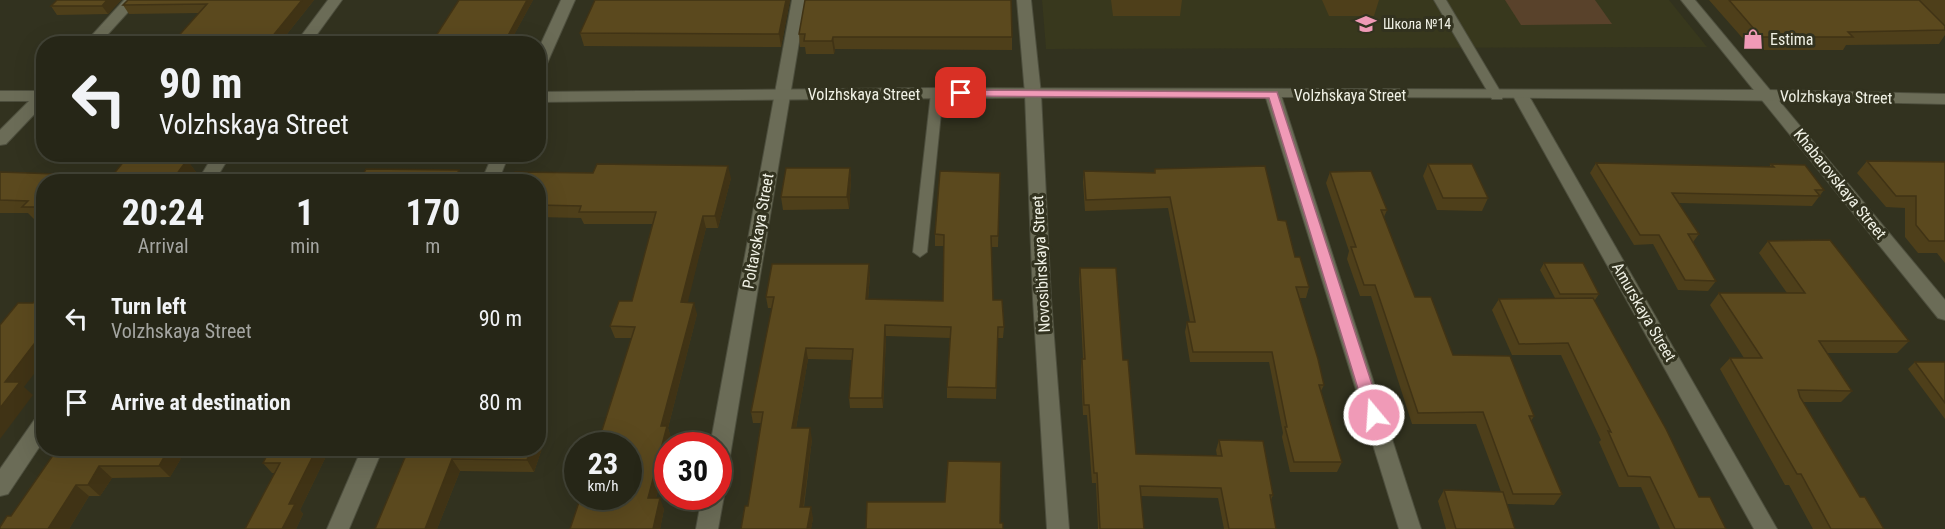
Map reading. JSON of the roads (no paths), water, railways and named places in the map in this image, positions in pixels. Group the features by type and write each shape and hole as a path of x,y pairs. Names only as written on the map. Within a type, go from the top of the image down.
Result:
{"street":[{"path":"98,36 132,0"},
{"path":"308,36 335,0"},
{"path":"546,50 568,0"},
{"name":"Poltavskaya Street","path":"723,432 799,0"},
{"name":"Novosibirskaya Street","path":"1024,0 1033,94 1042,299 1058,529"},
{"name":"Khabarovskaya Street","path":"1688,0 1945,313"},
{"name":"Volzhskaya Street","path":"546,97 937,93 1767,95 1945,99"},
{"path":"1273,94 1410,529"},
{"path":"0,96 36,95"},
{"name":"Amurskaya Street","path":"1521,96 1766,529"},
{"path":"0,140 36,102"},
{"path":"0,487 36,435"},
{"path":"338,529 370,456"},
{"path":"707,529 710,510"}],"lane":[{"path":"1440,0 1497,96"},
{"path":"920,252 937,93"}],"place":[{"name":"Школа №14","path":"1366,24"},
{"name":"Estima","path":"1753,39"}]}
